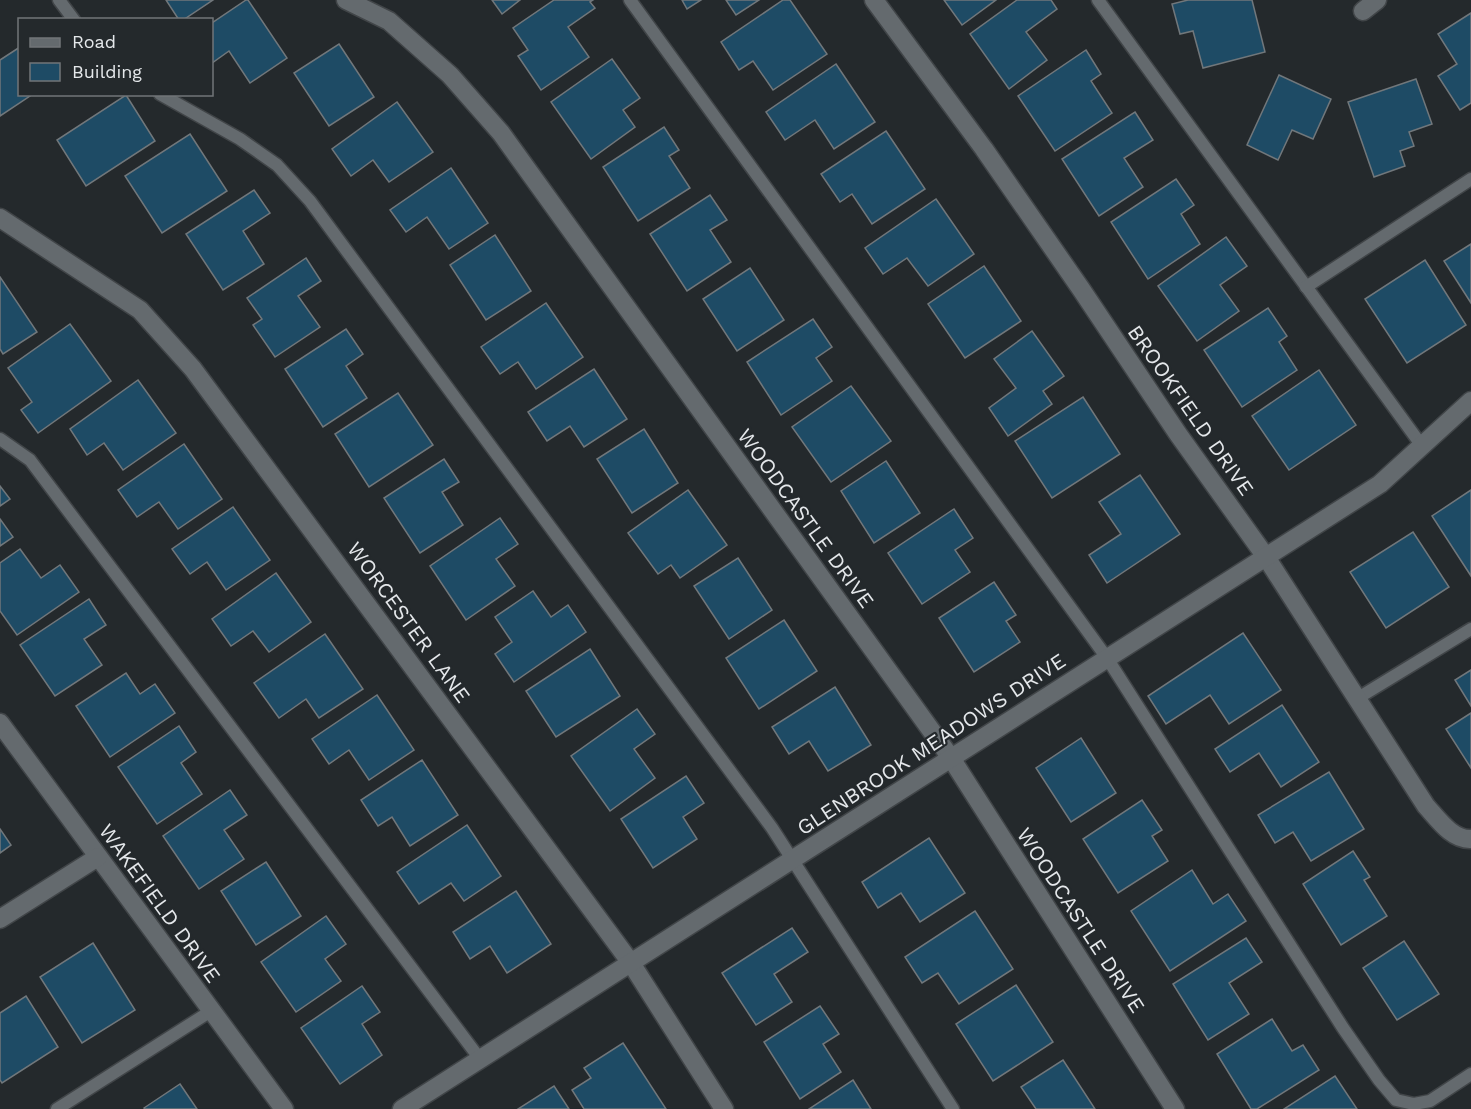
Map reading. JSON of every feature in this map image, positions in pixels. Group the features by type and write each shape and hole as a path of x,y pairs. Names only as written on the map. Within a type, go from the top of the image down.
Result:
{"street":[{"name":"WOODCASTLE DRIVE","path":"346,0 389,21 450,75 501,133 951,758 1175,1109"},
{"name":"BROOKFIELD DRIVE","path":"874,0 990,159 1178,434 1266,556 1426,806 1446,829 1463,840 1471,839"},
{"name":"WORCESTER LANE","path":"0,218 140,310 193,369 631,963 724,1109"},
{"name":"GLENBROOK MEADOWS DRIVE","path":"402,1109 1380,484 1471,401"},
{"name":"WAKEFIELD DRIVE","path":"0,723 284,1109"},
{"path":"0,919 98,857"}],"lane":[{"path":"59,0 72,18"},
{"path":"630,0 1107,658 1343,1028 1379,1080 1396,1100 1414,1104 1430,1101 1471,1074"},
{"path":"1098,0 1422,446"},
{"path":"164,96 240,139 277,165 310,201 772,828 953,1109"},
{"path":"1306,287 1471,179"},
{"path":"0,439 30,460 480,1059"},
{"path":"1358,698 1471,629"},
{"path":"57,1109 211,1011"}],"building":[{"path":"166,0 213,0 186,18 178,18"},
{"path":"248,0 287,58 250,83 229,51 213,62 213,22"},
{"path":"492,0 520,0 502,14"},
{"path":"554,0 593,0 590,2 595,8 568,27 589,57 541,90 518,56 528,50 513,28"},
{"path":"682,0 701,0 687,9"},
{"path":"726,0 759,0 736,15"},
{"path":"783,0 790,0 827,54 773,90 753,61 739,70 721,42"},
{"path":"944,0 996,0 962,25"},
{"path":"1017,0 1051,0 1057,9 1026,32 1047,60 1009,89 970,34"},
{"path":"1188,0 1252,0 1265,52 1203,68 1193,31 1180,34 1172,4"},
{"path":"1471,13 1471,103 1460,110 1438,76 1457,64 1438,34"},
{"path":"339,44 374,97 329,126 294,73"},
{"path":"18,48 18,96 30,96 0,116 0,60"},
{"path":"1086,50 1101,74 1091,81 1112,113 1055,151 1018,96"},
{"path":"612,59 640,98 623,110 635,127 591,159 551,102"},
{"path":"836,64 875,122 834,149 815,120 785,140 766,112"},
{"path":"1279,75 1331,99 1313,139 1292,130 1278,160 1247,145"},
{"path":"1416,79 1432,124 1409,132 1414,146 1400,151 1405,166 1374,177 1348,102"},
{"path":"127,96 155,141 86,186 57,140"},
{"path":"397,102 433,152 389,182 373,160 351,176 332,149"},
{"path":"1135,112 1153,140 1124,158 1143,187 1099,216 1062,159"},
{"path":"664,127 679,150 669,156 690,188 638,221 603,167"},
{"path":"886,131 925,189 872,224 852,194 840,202 821,174"},
{"path":"190,134 227,191 162,233 125,176"},
{"path":"451,168 488,223 449,249 427,217 406,232 390,210"},
{"path":"1176,179 1194,205 1181,214 1200,244 1148,279 1111,222"},
{"path":"254,190 270,213 243,231 264,264 223,290 186,234"},
{"path":"710,195 727,220 710,230 731,262 687,291 650,234"},
{"path":"936,199 974,254 928,286 907,258 883,274 865,248"},
{"path":"495,235 531,291 486,320 450,265"},
{"path":"1226,237 1247,266 1220,285 1239,311 1197,341 1158,286"},
{"path":"1471,244 1471,303 1444,261"},
{"path":"306,258 321,281 298,296 320,327 275,357 253,325 262,319 247,298"},
{"path":"1425,260 1466,325 1407,363 1365,299"},
{"path":"984,266 1021,321 965,358 928,304"},
{"path":"750,268 784,320 737,351 703,299"},
{"path":"0,277 37,332 3,354 0,349"},
{"path":"546,303 583,357 536,389 518,362 500,374 481,347"},
{"path":"1268,308 1287,336 1279,342 1297,370 1242,407 1204,350"},
{"path":"813,319 832,347 816,358 832,381 781,415 747,362"},
{"path":"70,324 111,381 38,433 21,410 32,402 8,368"},
{"path":"346,329 363,354 346,366 367,398 323,427 285,369"},
{"path":"1032,331 1064,376 1043,391 1052,404 1008,436 989,408 1016,388 994,359"},
{"path":"594,369 627,419 584,447 570,426 547,441 528,412"},
{"path":"1319,370 1356,425 1289,470 1252,416"},
{"path":"138,380 176,433 123,470 104,443 87,455 70,429"},
{"path":"851,386 891,441 831,482 792,427"},
{"path":"398,393 433,445 369,487 335,434"},
{"path":"1083,397 1120,454 1052,498 1015,441"},
{"path":"644,429 678,483 632,513 597,459"},
{"path":"184,444 222,499 178,529 159,502 137,517 118,490"},
{"path":"444,459 459,482 442,492 463,525 420,553 384,498"},
{"path":"886,461 920,513 874,543 841,491"},
{"path":"1140,475 1180,534 1107,583 1089,555 1121,534 1099,502"},
{"path":"0,486 10,499 0,506"},
{"path":"688,490 727,545 680,578 671,565 658,574 628,533"},
{"path":"1471,490 1471,576 1432,516"},
{"path":"233,507 270,560 226,590 207,562 190,574 172,549"},
{"path":"954,509 973,538 955,550 970,572 922,604 888,553"},
{"path":"500,518 518,544 496,559 515,586 466,620 430,566"},
{"path":"0,519 13,537 0,546"},
{"path":"1413,532 1449,587 1386,628 1350,572"},
{"path":"20,549 41,578 60,565 79,592 17,635 0,611 0,563"},
{"path":"738,558 772,610 729,639 694,586"},
{"path":"276,573 311,622 269,652 253,631 231,646 212,619"},
{"path":"994,582 1016,615 1006,621 1020,642 974,672 939,618"},
{"path":"533,591 551,617 568,605 586,632 514,682 495,654 512,642 495,617"},
{"path":"89,599 106,625 84,639 102,665 55,696 20,645"},
{"path":"784,620 817,671 759,709 726,658"},
{"path":"1243,633 1281,690 1229,724 1210,695 1166,724 1148,696"},
{"path":"325,634 363,689 319,718 306,699 279,718 254,683"},
{"path":"590,649 620,696 556,737 526,691"},
{"path":"1471,670 1471,706 1455,680"},
{"path":"126,673 140,694 155,684 175,713 110,757 76,706"},
{"path":"835,687 871,745 828,771 809,741 789,754 772,727"},
{"path":"377,695 414,750 369,780 349,750 329,764 312,739"},
{"path":"1282,705 1319,762 1281,787 1259,753 1230,772 1215,749"},
{"path":"637,709 655,734 634,749 655,778 610,811 571,756"},
{"path":"1471,713 1471,768 1446,729"},
{"path":"179,726 196,752 181,763 202,794 157,824 118,767"},
{"path":"1081,738 1116,793 1071,822 1036,768"},
{"path":"422,760 458,815 410,846 392,817 378,826 361,800"},
{"path":"1329,772 1364,829 1311,861 1293,832 1275,843 1258,815"},
{"path":"686,776 704,803 683,817 697,839 653,868 621,819"},
{"path":"230,790 247,815 224,830 244,859 199,889 163,836"},
{"path":"1142,800 1162,830 1152,836 1168,861 1118,893 1083,839"},
{"path":"467,825 501,876 464,901 451,883 419,904 397,872"},
{"path":"0,829 11,845 0,853"},
{"path":"929,838 965,893 920,922 901,893 878,908 862,882"},
{"path":"1353,851 1370,877 1364,880 1387,916 1341,945 1303,884"},
{"path":"266,862 301,916 256,945 221,891"},
{"path":"1192,870 1213,904 1228,894 1246,921 1170,971 1131,911"},
{"path":"516,891 551,944 507,973 490,946 470,959 453,932"},
{"path":"975,911 1013,969 959,1004 938,973 922,983 905,957"},
{"path":"326,916 346,944 325,959 341,981 296,1012 261,962"},
{"path":"792,928 808,952 774,974 792,1002 756,1025 722,973"},
{"path":"1246,938 1262,962 1229,983 1249,1014 1208,1040 1173,984"},
{"path":"1404,941 1439,994 1397,1020 1363,968"},
{"path":"93,943 135,1010 82,1043 40,977"},
{"path":"1016,985 1053,1042 993,1081 956,1024"},
{"path":"362,986 380,1012 362,1024 382,1055 340,1084 301,1028"},
{"path":"26,996 58,1047 2,1083 0,1080 0,1013"},
{"path":"820,1006 839,1034 823,1044 841,1072 800,1099 764,1042"},
{"path":"1272,1019 1292,1051 1303,1045 1319,1070 1257,1109 1251,1109 1217,1054"},
{"path":"623,1043 666,1109 584,1109 572,1090 591,1078 584,1068"},
{"path":"1063,1060 1095,1109 1036,1109 1021,1087"},
{"path":"1335,1076 1357,1109 1284,1109"},
{"path":"853,1080 871,1109 809,1109"},
{"path":"180,1084 197,1109 144,1108"},
{"path":"554,1086 569,1109 518,1109"}]}
